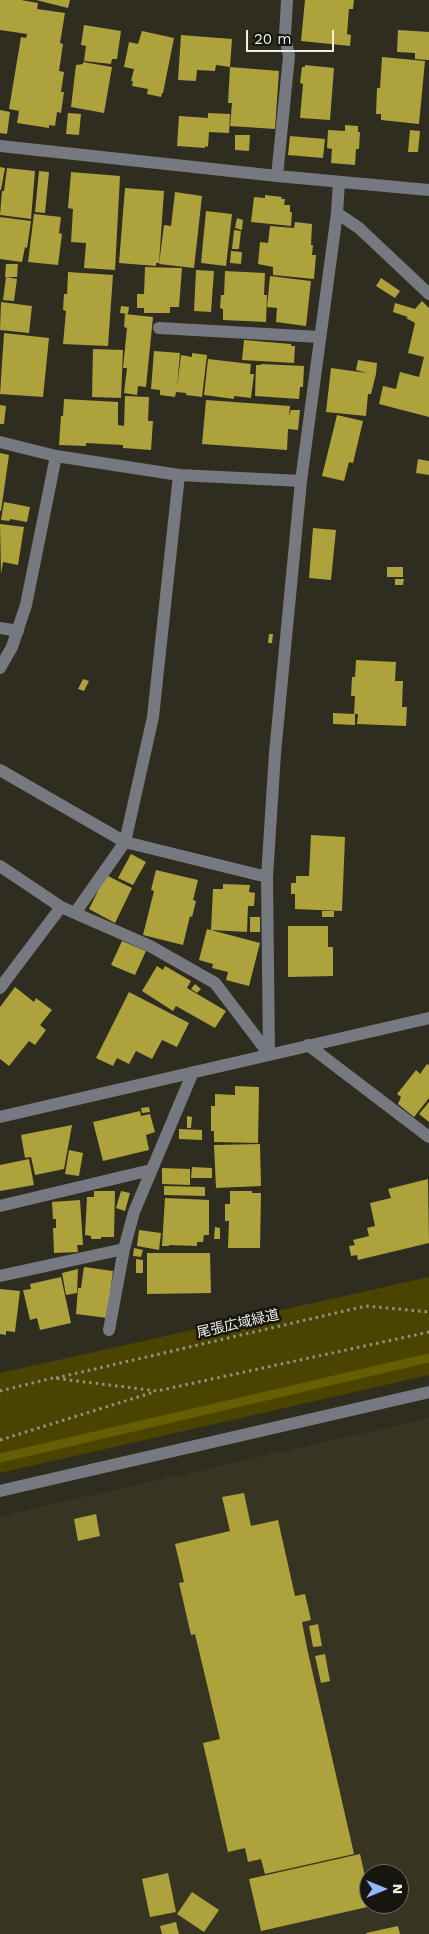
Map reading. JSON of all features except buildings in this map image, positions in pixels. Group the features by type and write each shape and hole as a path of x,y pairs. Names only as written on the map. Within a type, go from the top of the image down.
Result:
{"street":[{"path":"277,176 289,56 285,36 287,0"},
{"path":"0,146 277,176 429,190"},
{"path":"269,1054 267,877 275,754 301,481 337,213 338,182"},
{"path":"337,213 359,228 429,294"},
{"path":"158,328 320,337"},
{"path":"0,442 56,456 179,474 301,481"},
{"path":"0,668 12,647 26,606 56,456"},
{"path":"75,913 125,842 153,717 179,474"},
{"path":"0,628 18,631"},
{"path":"0,770 125,842 267,877"},
{"path":"0,866 61,907 150,946 214,983 269,1054"},
{"path":"0,988 61,907"},
{"path":"0,1117 429,1018"},
{"path":"308,1045 429,1137"},
{"path":"109,1330 124,1249 134,1212 193,1072"},
{"path":"0,1206 151,1170"},
{"path":"0,1276 124,1249"},
{"path":"0,1491 429,1392"}],"path":[{"name":"尾張広域緑道","path":"0,1391 366,1306 429,1312"},
{"name":"尾張広域緑道","path":"0,1440 157,1391 429,1332"},
{"name":"尾張広域緑道","path":"53,1378 157,1391"}],"shaded area":[{"path":"429,1277 429,1375 0,1473 0,1373"},
{"path":"429,1418 429,1934 0,1934 0,1516"}],"waterway":[{"path":"0,1458 429,1358"}]}
